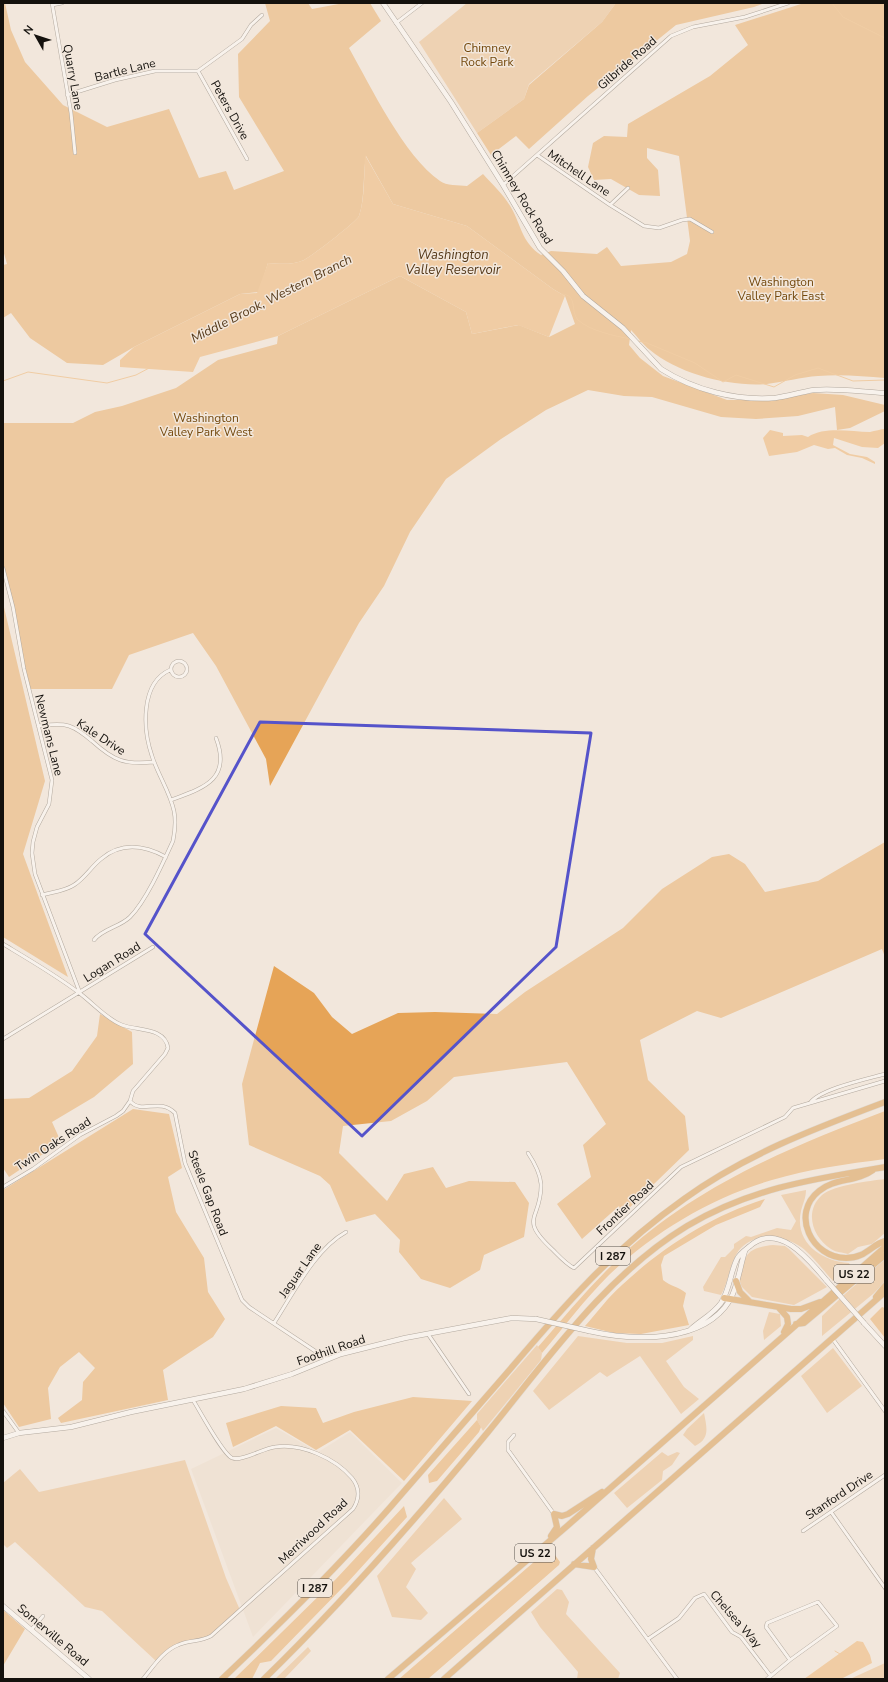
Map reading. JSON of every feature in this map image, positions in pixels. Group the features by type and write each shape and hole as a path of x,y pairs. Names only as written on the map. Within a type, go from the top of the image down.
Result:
{"highway":[{"name":"I 287","path":"222,1679 328,1575 377,1523 573,1296 632,1239 686,1197 734,1168 779,1145 885,1102"},
{"name":"I 287","path":"264,1679 376,1564 586,1313 634,1264 687,1226 716,1210 745,1198 810,1179 885,1167"},
{"path":"874,1169 867,1174 832,1184 820,1190 808,1205 806,1225 814,1243 824,1252 833,1256 846,1258 860,1255 885,1242"},
{"name":"US 22","path":"388,1679 616,1484 885,1247"},
{"path":"796,1324 804,1323 885,1255"},
{"path":"736,1281 740,1292 750,1302"},
{"path":"868,1308 885,1286"},
{"name":"US 22","path":"444,1679 885,1292"},
{"path":"724,1298 777,1308 801,1309 824,1300"},
{"path":"777,1308 786,1314 788,1320 787,1327 780,1339"},
{"path":"554,1514 562,1516 568,1514 616,1484"},
{"path":"537,1552 556,1530 557,1522 554,1514"},
{"path":"574,1564 594,1567 591,1559 593,1548"}],"street":[{"path":"52,4 62,3"},
{"name":"Chimney Rock Road","path":"383,3 431,71 503,185 540,248 583,296 623,328 655,363 669,374 727,396 762,399 791,396 814,390 837,389 885,393"},
{"path":"396,23 422,3"},
{"name":"Gilbride Road","path":"503,185 671,36 693,27 745,17 788,3"},
{"name":"Quarry Lane","path":"52,4 68,95 75,154"},
{"path":"198,71 242,39 251,25 262,16"},
{"name":"Bartle Lane","path":"68,95 115,80 155,71 198,71"},
{"name":"Peters Drive","path":"198,71 248,159"},
{"name":"Mitchell Lane","path":"537,155 610,205 644,226 659,228 682,220 690,219 712,232"},
{"name":"Mitchell Lane","path":"610,205 628,188"},
{"name":"Newmans Lane","path":"3,568 13,607 24,669 52,780 49,804 37,827 32,853 35,874 80,993"},
{"path":"94,940 98,936 121,925 138,908 166,857 173,841 175,814 171,800 154,762 147,732 147,704 149,696 157,680 165,672 170,670 172,665 179,661 184,663 186,668 184,675 180,677 175,676 170,670"},
{"name":"Kale Drive","path":"38,726 60,724 76,729 106,753 122,762 137,764 154,762"},
{"path":"171,800 201,789 218,773 221,758 216,738"},
{"path":"42,895 65,890 76,884 100,860 116,850 141,847 155,850 166,857"},
{"path":"3,944 80,993 116,1022 126,1026 154,1032 161,1036 167,1044 165,1054 133,1091 130,1101"},
{"name":"Logan Road","path":"3,1039 153,947"},
{"name":"Frontier Road","path":"810,1103 814,1097 846,1085 885,1074"},
{"name":"Frontier Road","path":"528,1153 540,1175 541,1184 533,1221 534,1228 540,1238 574,1268 681,1167 785,1117 793,1108 885,1081"},
{"name":"Twin Oaks Road","path":"3,1187 33,1169 80,1135 116,1116 123,1111 130,1101"},
{"name":"Steele Gap Road","path":"130,1101 135,1106 141,1107 160,1104 166,1106 175,1113 185,1163 238,1292 246,1304 326,1359"},
{"name":"Jaguar Lane","path":"274,1323 320,1254 337,1237 346,1232"},
{"name":"Foothill Road","path":"691,1329 714,1311 724,1298 737,1259 752,1244 764,1240 784,1241 799,1250 885,1346"},
{"name":"Foothill Road","path":"3,1438 19,1434 71,1427 244,1389 292,1374 326,1359 383,1343 512,1318 536,1319 615,1337 642,1338 676,1334 702,1326 714,1319 731,1299 745,1251"},
{"path":"428,1334 469,1394"},
{"path":"832,1338 885,1411"},
{"name":"Merriwood Road","path":"143,1679 168,1650 178,1645 203,1640 211,1636 353,1509 358,1499 356,1485 350,1476 335,1463 316,1454 292,1447 275,1447 234,1458 228,1455 212,1432 193,1399"},
{"path":"3,1411 19,1434"},
{"path":"514,1435 508,1442 508,1450 554,1514"},
{"name":"Stanford Drive","path":"803,1531 885,1475"},
{"path":"831,1512 885,1588"},
{"path":"594,1567 676,1679"},
{"name":"Chelsea Way","path":"648,1640 679,1618 695,1598 704,1594 732,1632 741,1637 770,1675"},
{"name":"Chelsea Way","path":"766,1679 837,1626 818,1602 767,1622 766,1627 790,1660"},
{"name":"Somerville Road","path":"3,1606 89,1679"},
{"path":"31,1630 42,1616"}],"highlighted area":[{"path":"260,722 591,733 556,947 362,1136 145,934"}],"shaded area":[{"path":"276,1428 318,1452 350,1432 402,1483 253,1637 191,1469"}],"green space":[{"name":"Washington Valley Park West","path":"3,3 5,3 11,30 25,62 63,105 107,127 169,109 199,178 226,171 234,190 284,171 239,97 238,54 270,21 265,3 308,3 312,9 344,3 370,3 381,21 349,48 389,120 401,138 427,170 440,181 449,185 467,186 483,174 507,201 530,246 541,255 551,251 597,254 607,247 621,266 671,262 687,254 690,241 679,156 647,148 647,158 658,170 660,196 639,195 611,179 594,180 588,167 593,143 604,136 627,137 628,124 710,76 748,45 735,25 804,3 885,3 885,378 826,375 767,384 721,381 675,366 647,348 631,330 629,345 640,358 663,376 727,400 768,400 813,393 843,395 885,405 885,411 850,428 837,430 835,407 798,416 756,419 721,417 652,397 624,396 588,390 546,410 501,439 446,479 410,532 384,586 359,623 270,786 266,759 216,666 193,633 129,655 112,689 29,689 13,607 3,568 3,423 73,423 95,412 122,406 176,388 218,360 277,344 278,336 400,276 466,312 472,334 519,325 549,337 575,324 565,296 553,289 467,226 393,204 366,156 362,202 359,216 333,239 304,260 300,262 282,264 268,263 259,292 240,294 134,347 103,365 67,363 30,338 11,313 3,318 3,265 7,264 3,250"},
{"name":"Chimney Rock Park","path":"467,3 616,3 602,22 529,84 524,99 477,133 419,42"},
{"path":"616,3 765,3 754,7 676,25 588,96 529,149 516,136 491,155 477,133 524,99 529,85 602,22"},
{"path":"3,603 45,781 23,854 68,977 3,937"},
{"path":"885,842 885,957 882,949 721,1018 697,1011 640,1040 648,1080 685,1116 689,1150 622,1215 619,1206 582,1239 557,1204 591,1177 583,1145 606,1124 567,1062 454,1077 427,1101 391,1121 343,1126 339,1153 387,1201 404,1174 433,1167 446,1188 469,1181 515,1182 529,1203 524,1237 484,1255 480,1270 450,1288 421,1279 399,1252 400,1240 375,1214 346,1222 330,1185 320,1176 249,1145 242,1084 274,966 314,993 332,1017 352,1034 398,1013 435,1012 497,1014 525,992 623,928 662,889 712,857 729,854 745,864 765,892 818,881"},
{"path":"100,1014 132,1032 133,1064 94,1097 52,1122 61,1142 9,1177 3,1168 3,1099 29,1098 72,1071 97,1036"},
{"path":"133,1109 169,1114 182,1168 168,1177 176,1212 204,1258 208,1292 225,1319 213,1337 163,1370 168,1400 61,1423 58,1418 82,1400 83,1382 95,1368 79,1352 60,1367 48,1388 51,1419 19,1427 3,1403 3,1190"},
{"path":"885,1111 885,1159 842,1165 786,1176 750,1187 706,1206 645,1244 626,1259 583,1303 542,1353 538,1347 597,1280 647,1233 678,1211 710,1190 779,1155 814,1139"},
{"path":"885,1179 885,1233 872,1244 858,1247 848,1254 837,1252 824,1244 815,1231 813,1224 813,1208 816,1201 822,1195 843,1186"},
{"path":"806,1190 800,1222 806,1241 820,1254 849,1263 850,1265 833,1281 814,1259 801,1247 786,1240 762,1237 747,1243 737,1253 721,1295 704,1291 703,1287 721,1257 725,1257 734,1248 734,1244 746,1236 751,1237 777,1228 791,1230 796,1221 781,1195"},
{"path":"765,1199 760,1207 716,1225 664,1256 661,1265 663,1280 686,1293 683,1306 689,1325 641,1334 614,1333 585,1326 617,1290 638,1271 671,1246 689,1234 726,1214"},
{"path":"773,1245 785,1246 789,1249 827,1287 794,1305 752,1297 741,1286 739,1279 745,1258 757,1248"},
{"path":"885,1259 885,1282 873,1294 822,1336 822,1316"},
{"path":"882,1307 885,1308 885,1338 870,1319"},
{"path":"769,1312 780,1314 781,1326 764,1340 763,1331"},
{"path":"578,1336 627,1343 662,1343 693,1336 693,1340 666,1361 684,1387 699,1399 681,1414 640,1356 607,1377 600,1372 549,1410 533,1391"},
{"path":"537,1345 542,1353 541,1360 483,1431 477,1420 477,1414"},
{"path":"833,1348 862,1386 827,1413 801,1376"},
{"path":"413,1397 472,1401 404,1481 350,1430 316,1450 276,1426 233,1447 226,1423 281,1406 316,1408 323,1423 354,1412"},
{"path":"704,1413 706,1428 705,1436 700,1443 695,1446 683,1435 687,1429"},
{"path":"477,1420 481,1427 479,1432 437,1481 429,1483 428,1475"},
{"path":"662,1452 668,1456 677,1452 680,1453 672,1465 663,1471 662,1480 627,1508 614,1493"},
{"path":"185,1460 226,1578 240,1610 206,1639 173,1647 156,1661 102,1611 85,1607 15,1542 7,1548 3,1544 3,1483 20,1469 39,1492"},
{"path":"444,1498 462,1519 411,1563 416,1569 406,1587 428,1613 421,1620 392,1617 377,1576"},
{"path":"404,1506 407,1517 348,1582 271,1661 260,1663 252,1679 234,1679 336,1579"},
{"path":"550,1548 560,1562 559,1565 428,1679 399,1679"},
{"path":"557,1589 562,1590 569,1602 566,1614 620,1673 618,1679 577,1679 578,1672 540,1627 531,1612"},
{"path":"3,1610 25,1629 3,1666"},
{"path":"308,1647 311,1651 284,1679 275,1679"},
{"path":"885,1663 885,1679 850,1679"}],"water":[{"name":"Washington Valley Reservoir","path":"365,155 393,204 467,226 553,289 565,296 549,337 518,325 472,334 466,312 400,276 278,336 200,357 193,372 120,367 120,360 134,347 240,294 257,293 268,263 282,264 300,262 324,246 350,225 359,216 361,209"},
{"path":"885,429 885,443 878,448 862,447 834,438 833,445 850,454 867,457 875,462 875,464 862,458 847,455 835,448 828,449 814,445 797,452 769,456 763,438 770,430 783,433 783,436 802,435 808,437 822,432 838,430 870,432"},
{"path":"857,1641 863,1642 870,1655 872,1663 841,1679 804,1679"}],"waterway":[{"path":"832,3 843,17 885,38"},
{"name":"Middle Brook, Western Branch","path":"562,294 570,297 574,312 578,320 583,324 603,332 631,339"},
{"name":"Middle Brook, Western Branch","path":"638,341 647,343 695,363 723,382 736,375 774,387 795,375 818,368 853,381 885,380"},
{"name":"Middle Brook, Western Branch","path":"3,381 28,372 107,383 136,375 151,367"},
{"path":"835,1651 840,1654"}],"park label":[{"name":"Washington Valley Park East","path":"781,289"}]}
